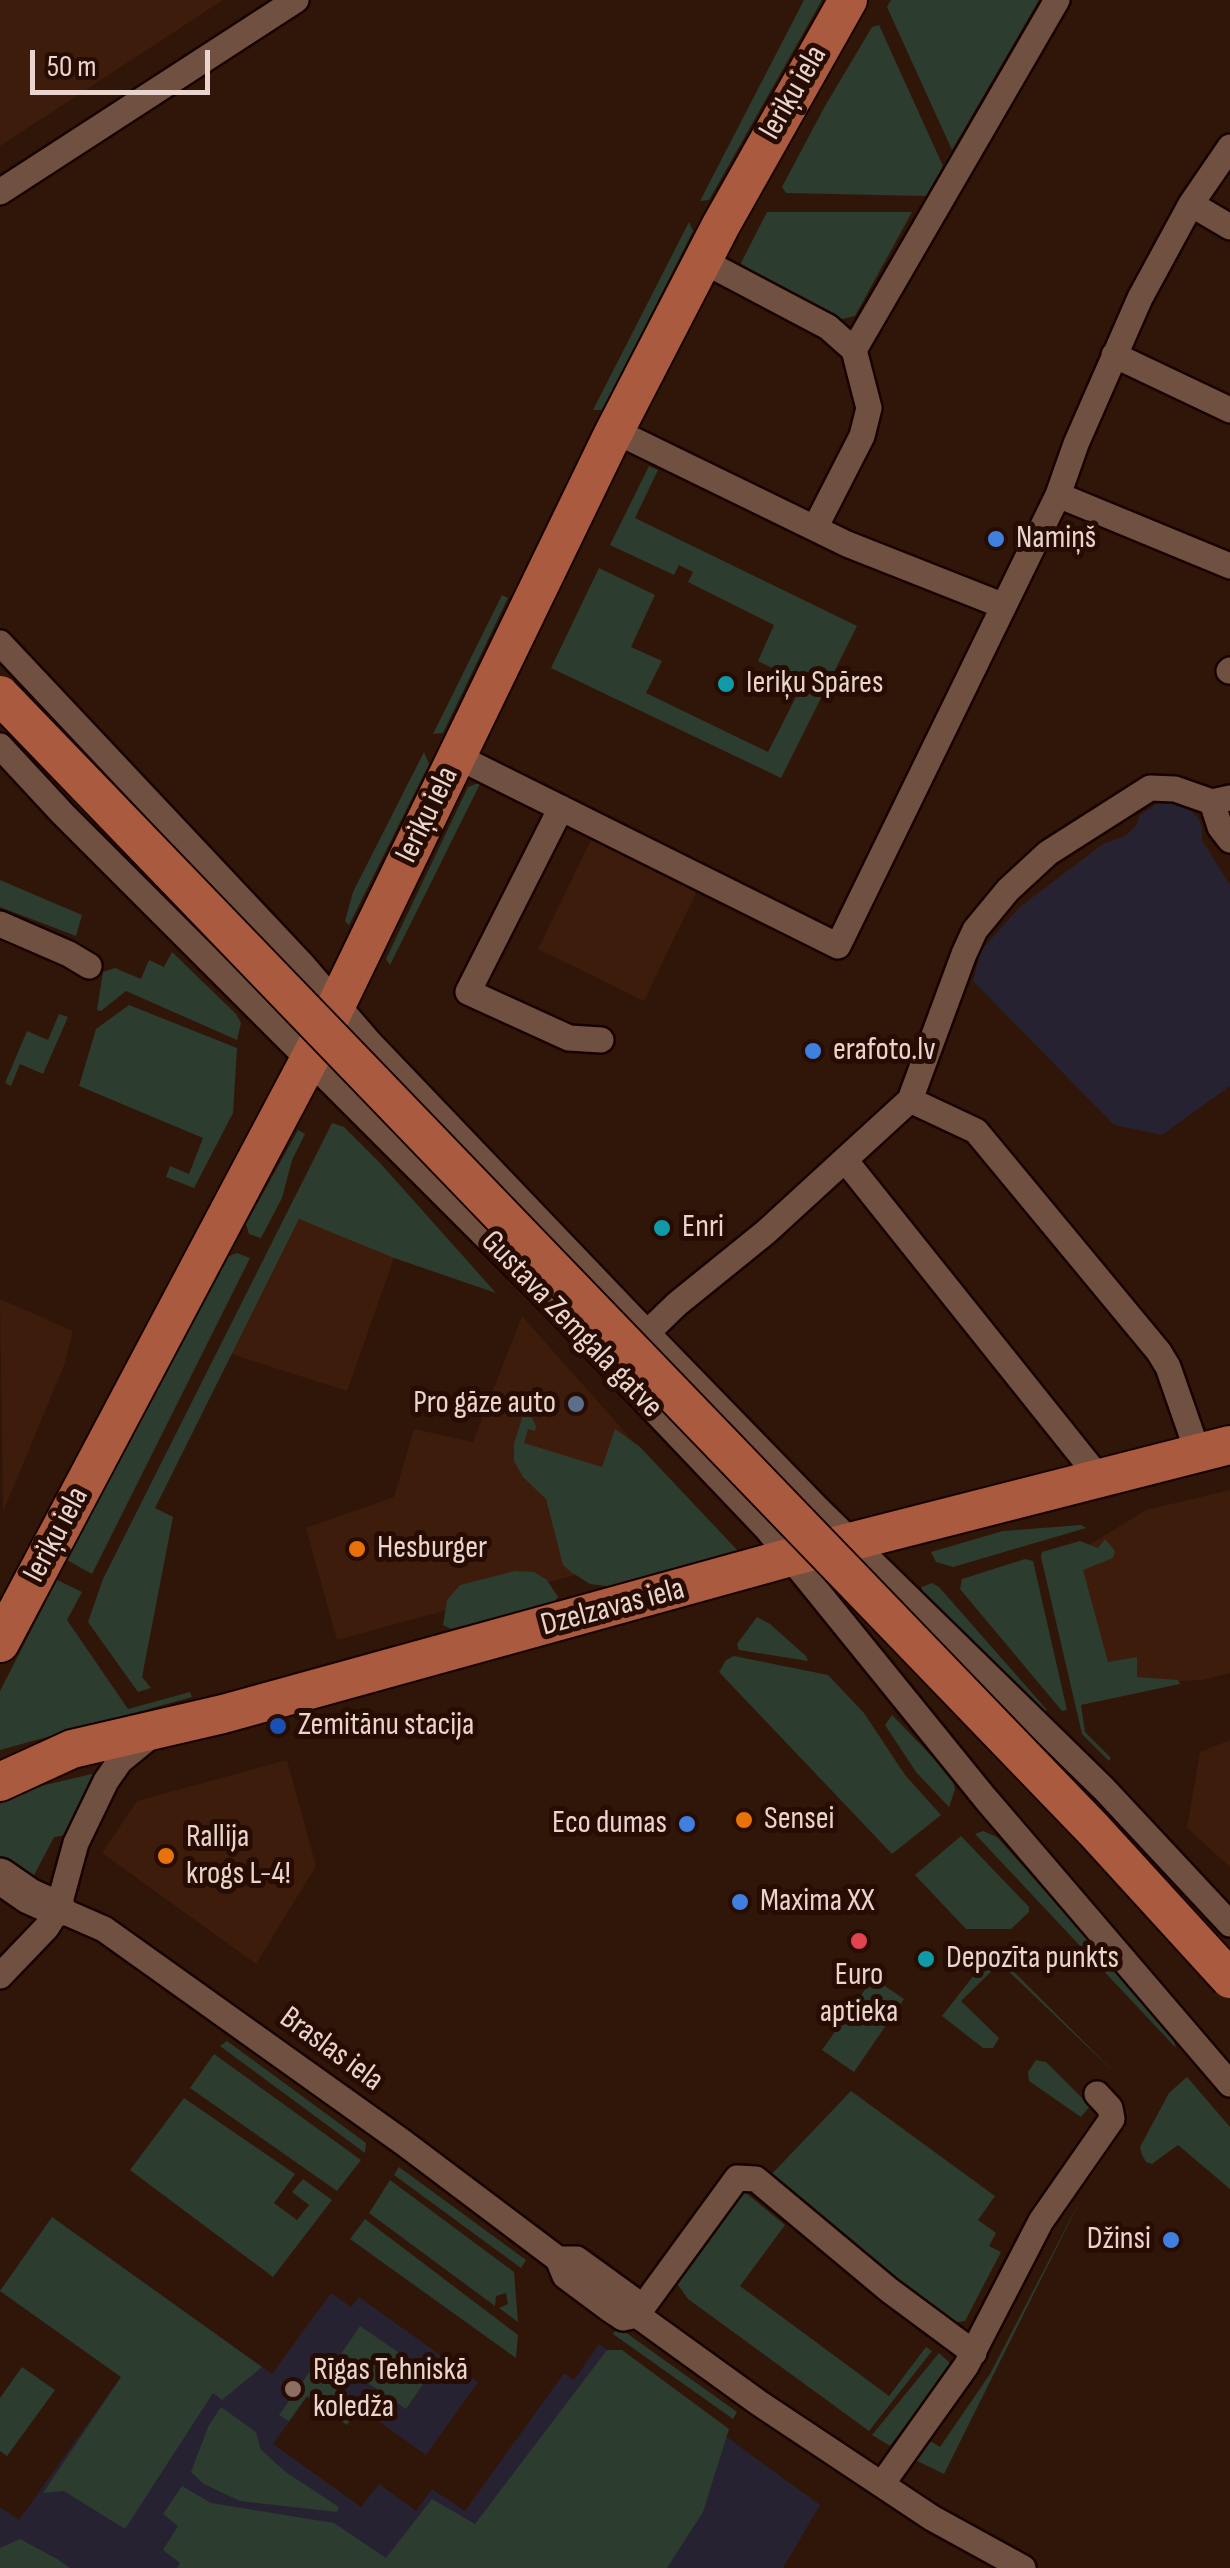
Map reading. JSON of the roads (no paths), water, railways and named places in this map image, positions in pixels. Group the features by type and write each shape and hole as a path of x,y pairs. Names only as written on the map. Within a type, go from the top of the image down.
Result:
{"main road":[{"name":"Ieriķu iela","path":"6,1621 310,1060 615,432 792,94 848,0"},
{"name":"Gustava Zemgala gatve","path":"0,695 1066,1802 1230,1979"},
{"name":"Dzelzavas iela","path":"0,1782 72,1750 594,1614 791,1557 1214,1449"}],"street":[{"path":"0,192 296,0"},
{"path":"854,350 1057,0"},
{"path":"456,756 838,946 1058,495 1140,298 1191,204 1230,148"},
{"path":"1191,204 1230,227"},
{"path":"703,261 828,327 854,350 869,408 862,436 815,528"},
{"path":"1114,356 1230,410"},
{"path":"615,432 847,544 1004,606"},
{"path":"1058,495 1230,566"},
{"name":"Gustava Zemgala gatve","path":"0,643 337,1002 369,1042 648,1333 852,1542 1104,1789 1230,1924"},
{"name":"Gustava Zemgala gatve","path":"0,746 551,1302 791,1557 985,1798 1230,2084"},
{"path":"648,1333 910,1100 976,930 1008,890 1048,853 1150,788 1175,788 1221,800 1220,827 1230,840"},
{"path":"561,808 468,992 569,1038 601,1040"},
{"path":"199,950 216,956 233,953 248,938 250,921 243,902"},
{"path":"0,924 90,966"},
{"path":"910,1100 976,1130 1159,1352 1214,1449"},
{"path":"845,1160 1100,1479"},
{"path":"924,1719 922,1696 929,1676 942,1664 971,1658"},
{"path":"0,1976 47,1927 58,1909 76,1843 106,1781 120,1761 157,1730"},
{"path":"0,1876 29,1896 58,1909"},
{"name":"Braslas iela","path":"58,1909 104,1928 395,2136 558,2258 565,2276 608,2308 623,2318 637,2316 932,2518 1023,2568"},
{"path":"882,2484 974,2352 1041,2221 1112,2119 1110,2108 1097,2094"},
{"path":"637,2316 737,2178 756,2179 889,2290 974,2352"}],"place":[{"name":"Namiņš","path":"996,539"},
{"name":"Ieriķu Spāres","path":"726,684"},
{"name":"erafoto.lv","path":"813,1051"},
{"name":"Enri","path":"662,1228"},
{"name":"Pro gāze auto","path":"576,1404"},
{"name":"Hesburger","path":"357,1549"},
{"name":"Zemitānu stacija","path":"278,1726"},
{"name":"Sensei","path":"744,1820"},
{"name":"Eco dumas","path":"687,1824"},
{"name":"Rallija krogs L-4!","path":"166,1856"},
{"name":"Maxima XX","path":"740,1902"},
{"name":"Euro aptieka","path":"859,1941"},
{"name":"Depozīta punkts","path":"926,1959"},
{"name":"Džinsi","path":"1171,2240"},
{"name":"Rīgas Tehniskā koledža","path":"293,2389"}]}
